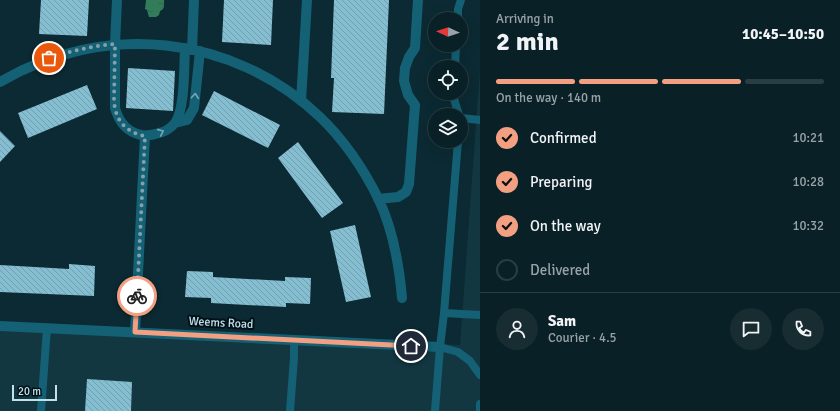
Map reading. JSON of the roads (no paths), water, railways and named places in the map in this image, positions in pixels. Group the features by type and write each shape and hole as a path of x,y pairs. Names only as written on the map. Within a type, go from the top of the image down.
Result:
{"street":[{"path":"117,0 115,108 117,117 122,124 129,130 145,136 162,132 175,123 187,120 194,108 192,50 194,0"},
{"path":"301,100 307,0"},
{"path":"378,199 398,197 406,192 409,184 415,106 408,95 404,81 405,68 409,56 415,48 418,0"},
{"path":"0,82 14,73 61,54 86,48 115,44 161,45 192,50 211,54 235,62 258,73 301,100 320,117 353,155 378,199 388,223 400,272 402,298"},
{"path":"175,123 182,103 192,50"},
{"path":"135,332 145,136"},
{"name":"Weems Road","path":"0,326 440,347"}],"lane":[{"path":"458,12 461,0"},
{"path":"468,119 480,120"},
{"path":"435,411 457,148"},
{"path":"444,313 480,315"},
{"path":"41,411 47,328"},
{"path":"290,411 294,340"},
{"path":"440,347 458,352 470,361 480,375"},
{"path":"480,404 480,411"}],"water":[{"path":"146,0 164,0 163,8 159,15 156,17 149,17 147,10 145,9"}]}
